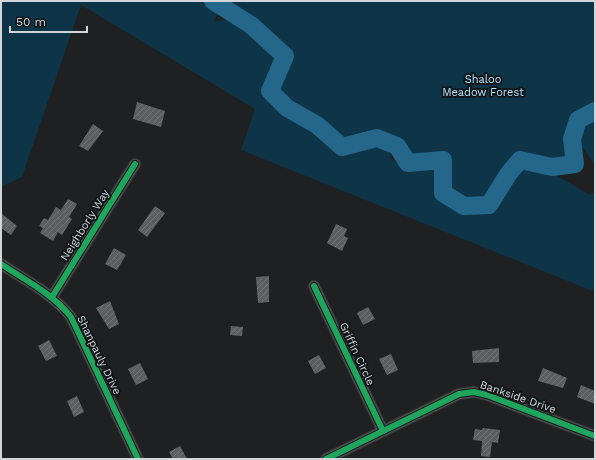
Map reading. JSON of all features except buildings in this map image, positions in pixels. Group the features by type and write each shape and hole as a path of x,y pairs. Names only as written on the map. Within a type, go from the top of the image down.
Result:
{"street":[{"name":"Neighborly Way","path":"52,297 135,164"},
{"name":"Shanpauly Drive","path":"1,264 52,297 71,317 138,459"},
{"name":"Griffin Circle","path":"314,286 383,431"},
{"name":"Bankside Drive","path":"326,459 438,403 459,394 474,392 487,395 595,436"}],"green space":[{"name":"Shaloo Meadow Forest","path":"1,1 595,1 595,111 578,120 572,139 575,164 552,167 537,164 590,195 595,192 595,292 241,150 255,109 81,5 22,177 1,187","holes":["219,5 252,27 238,19 215,21","279,50 285,56 278,72 275,59","393,145 397,146 408,163 419,162 412,166 401,160 396,162 391,159 389,151","437,160 443,160 443,187 439,175","508,173 504,192 490,205","489,205 477,210 468,209 465,207"]},
{"path":"595,114 595,167 580,143 577,127"}],"waterway":[{"path":"213,1 251,25 285,56 270,91 287,108 317,125 342,147 377,138 397,146 408,163 443,160 443,193 464,206 489,205 509,173 520,160 552,167 575,164 572,139 578,120 595,111"}],"cycle path":[{"path":"52,297 135,164"},
{"path":"1,264 47,294 71,317 138,459"},
{"path":"314,286 383,431"},
{"path":"326,459 459,394 474,392 487,395 595,436"}]}
